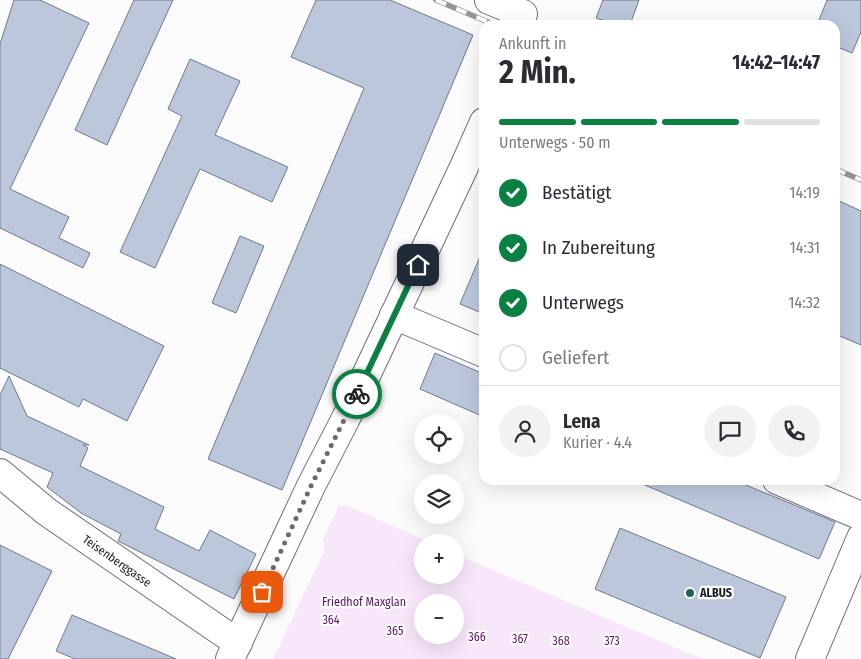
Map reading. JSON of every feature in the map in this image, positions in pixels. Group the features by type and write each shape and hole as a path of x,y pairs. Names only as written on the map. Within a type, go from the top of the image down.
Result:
{"street":[{"path":"490,0 524,13"},
{"path":"234,651 311,486 346,418 479,133"},
{"path":"394,315 479,351"},
{"name":"Teisenberggasse","path":"0,474 47,512 234,651"},
{"path":"789,485 861,516"},
{"path":"810,659 861,538"}],"green space":[{"name":"Friedhof Maxglan","path":"339,506 348,506 414,535 414,584 464,584 464,558 702,659 273,659 324,552 323,539"}],"building":[{"path":"14,0 40,0 89,23 10,189 69,217 59,238 90,253 83,268 0,228 0,44"},
{"path":"134,0 173,0 107,145 75,130"},
{"path":"316,0 390,0 473,35 282,490 208,459 364,88 291,57"},
{"path":"603,0 639,0 632,20 602,20 596,18"},
{"path":"827,0 861,0 861,32 852,53 840,48 840,20 819,20"},
{"path":"190,59 240,81 215,135 288,167 272,202 200,169 155,268 120,252 182,116 168,109"},
{"path":"840,201 861,211 861,345 840,336"},
{"path":"240,236 264,246 236,313 212,303"},
{"path":"479,259 479,312 460,304"},
{"path":"0,264 164,346 127,421 83,399 79,407 0,368"},
{"path":"435,353 479,372 479,415 420,389"},
{"path":"9,376 27,416 89,445 83,445 88,448 80,466 164,507 155,529 199,551 210,530 256,554 234,599 118,541 121,534 81,513 47,487 53,473 0,449 0,395"},
{"path":"645,485 746,485 835,522 819,559"},
{"name":"ALBUS","path":"620,528 786,597 760,658 595,589"},
{"path":"0,545 52,571 8,659 0,659"},
{"path":"72,615 176,659 75,659 56,651"}],"railway":[{"path":"436,0 483,20"},
{"path":"840,171 861,180"}],"way so far":[{"path":"262,592 311,486 357,394"}],"place":[{"name":"ALBUS","path":"690,593"}],"route":[{"path":"357,394 418,265"}],"park label":[{"name":"364","path":"331,620"},
{"name":"365","path":"395,631"},
{"name":"366","path":"477,637"},
{"name":"367","path":"520,639"},
{"name":"368","path":"561,641"},
{"name":"373","path":"612,641"}]}
